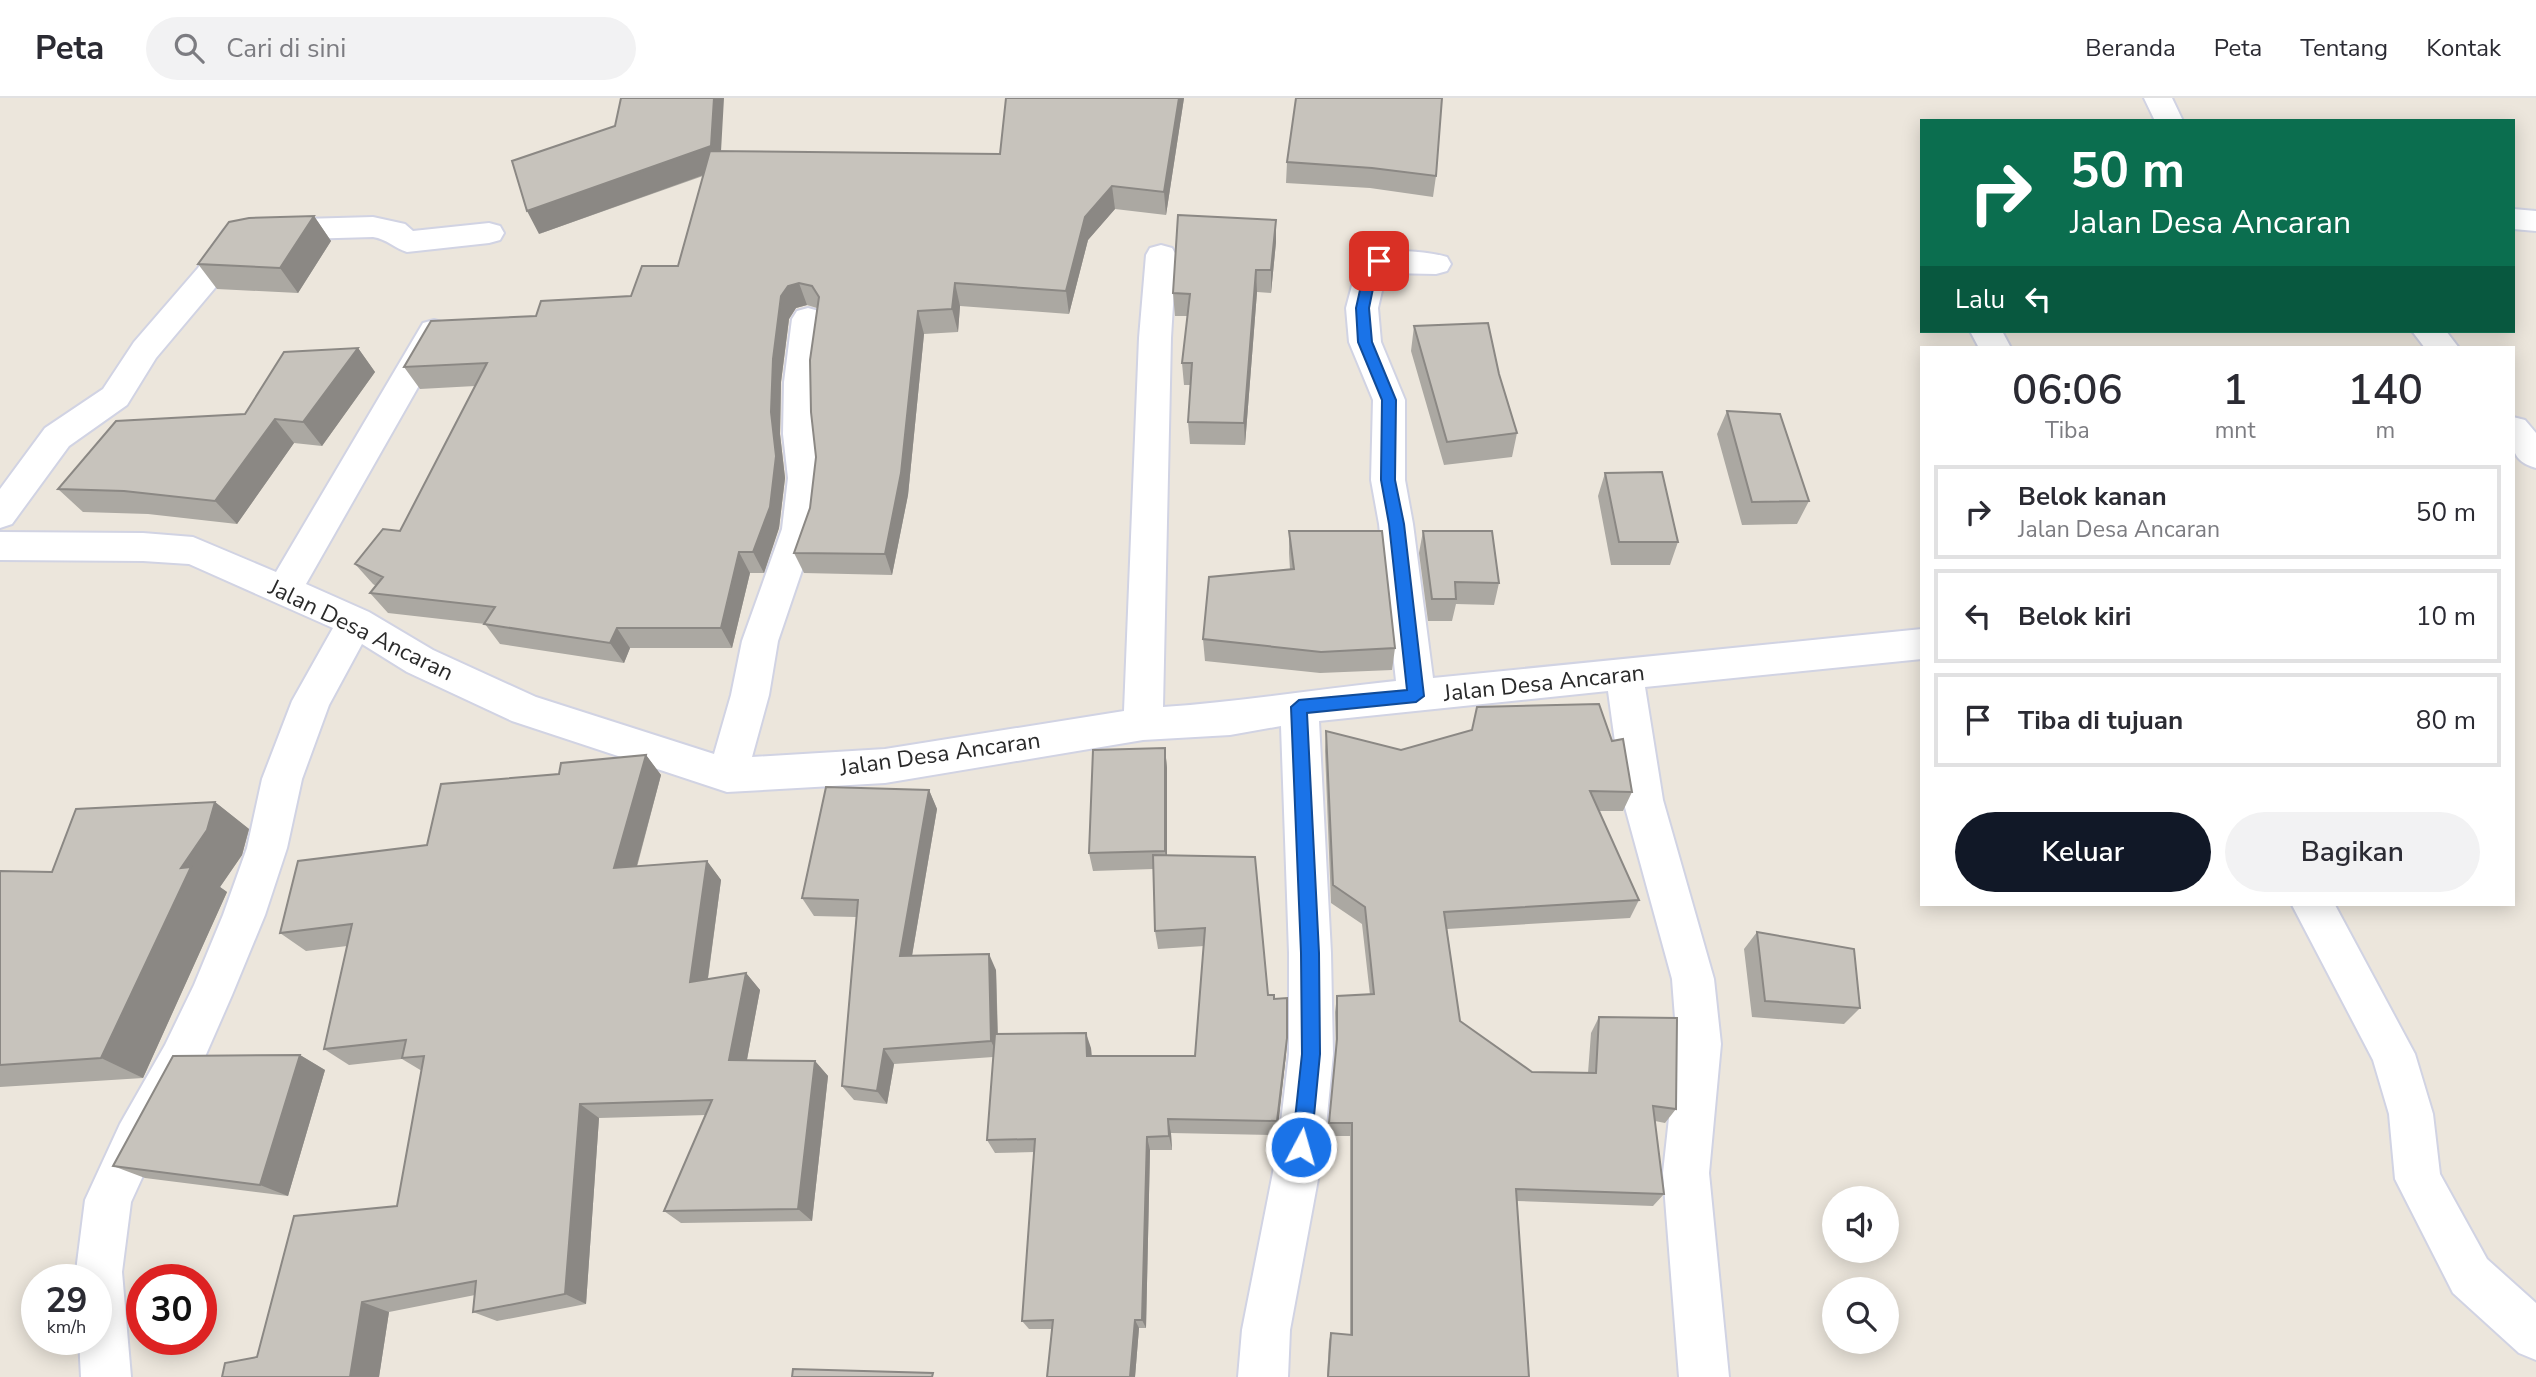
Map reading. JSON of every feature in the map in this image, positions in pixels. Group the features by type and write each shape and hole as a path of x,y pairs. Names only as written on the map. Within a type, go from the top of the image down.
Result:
{"street":[{"path":"2158,98 2168,119"},
{"path":"2515,219 2536,220"},
{"path":"0,515 57,437 115,397 145,350 209,275 235,237 267,230 373,228 394,231 407,242 489,233"},
{"path":"1143,724 1153,378 1161,255"},
{"path":"1416,696 1396,524 1388,480 1389,400 1365,342 1362,308 1373,263 1436,264"},
{"path":"727,775 750,695 760,641 799,529 805,478 800,434 800,382 808,319"},
{"path":"283,592 435,331"},
{"path":"2515,431 2536,456"},
{"name":"Jalan Desa Ancaran","path":"0,546 143,547 193,551 233,566 283,592 356,622 420,661 525,710 727,775 885,766 1143,724 1230,719 1299,707 1920,644"},
{"path":"107,1377 98,1272 108,1200 136,1140 181,1060 211,995 244,915 267,848 282,779 311,701 356,622"},
{"path":"1625,676 1643,800 1693,979 1699,1044 1686,1173 1704,1377"},
{"path":"1263,1377 1266,1330 1301,1147 1311,1054 1310,953 1299,707"},
{"path":"2314,906 2393,1054 2411,1114 2418,1179 2470,1276 2536,1336"}],"building":[{"path":"621,98 714,98 711,146 527,211 512,161 615,126"},
{"path":"1006,98 1179,98 1164,192 1112,186 1085,217 1066,291 955,283 952,309 918,311 901,473 885,554 794,553 810,508 816,457 811,412 810,360 819,297 812,286 799,283 788,286 781,296 773,359 771,412 776,456 770,507 753,552 739,552 721,628 617,628 610,643 484,624 495,607 370,593 383,577 355,564 383,529 400,531 487,363 404,367 431,321 536,316 541,301 631,296 642,266 678,266 710,151 1000,154"},
{"path":"1296,98 1442,98 1436,176 1287,162"},
{"path":"1178,215 1276,220 1271,270 1256,270 1244,423 1188,422 1192,363 1182,363 1190,294 1173,293"},
{"path":"314,216 280,268 198,264 229,222 249,218"},
{"path":"1488,323 1499,374 1517,433 1447,442 1414,326"},
{"path":"358,348 303,422 275,419 215,501 124,491 58,489 116,421 245,414 284,352"},
{"path":"1727,411 1780,414 1809,501 1752,502"},
{"path":"1662,472 1678,542 1619,542 1605,473"},
{"path":"1289,531 1382,531 1395,648 1321,652 1203,639 1209,577 1294,569"},
{"path":"1423,531 1492,531 1499,583 1455,582 1456,599 1432,599"},
{"path":"1599,704 1612,741 1623,739 1632,792 1590,791 1639,900 1444,912 1460,1021 1532,1072 1596,1073 1599,1017 1677,1018 1676,1109 1653,1106 1664,1194 1516,1189 1529,1377 1328,1377 1331,1333 1352,1335 1352,1123 1329,1123 1337,1039 1337,996 1374,994 1365,907 1333,885 1326,731 1401,750 1472,730 1477,707"},
{"path":"1165,748 1165,851 1089,853 1093,750"},
{"path":"646,755 614,868 707,861 690,982 746,973 729,1060 815,1061 798,1209 664,1211 712,1100 580,1104 565,1294 473,1312 476,1281 362,1302 350,1377 222,1377 225,1363 257,1357 294,1216 397,1206 424,1056 402,1058 406,1040 324,1049 352,924 280,933 298,861 427,845 441,784 559,774 561,763"},
{"path":"826,787 929,790 900,956 989,954 991,1041 884,1049 877,1091 842,1086 858,900 802,898"},
{"path":"215,802 207,830 181,868 191,867 101,1058 0,1065 0,871 52,872 76,809"},
{"path":"1153,855 1255,857 1268,995 1274,995 1274,999 1287,998 1287,1038 1277,1121 1168,1119 1169,1136 1147,1137 1142,1320 1135,1320 1130,1377 1047,1377 1053,1320 1022,1321 1035,1139 987,1140 995,1034 1086,1033 1087,1056 1195,1056 1205,928 1155,931"},
{"path":"1757,932 1854,949 1860,1008 1765,1001"},
{"path":"300,1055 260,1185 113,1166 173,1056"},
{"path":"793,1369 933,1373 932,1377 792,1377"}],"route":[{"path":"1301,1147 1311,1054 1310,953 1299,707 1416,696 1396,524 1388,480 1389,400 1365,342 1362,308 1370,269 1373,263 1379,261"}]}
